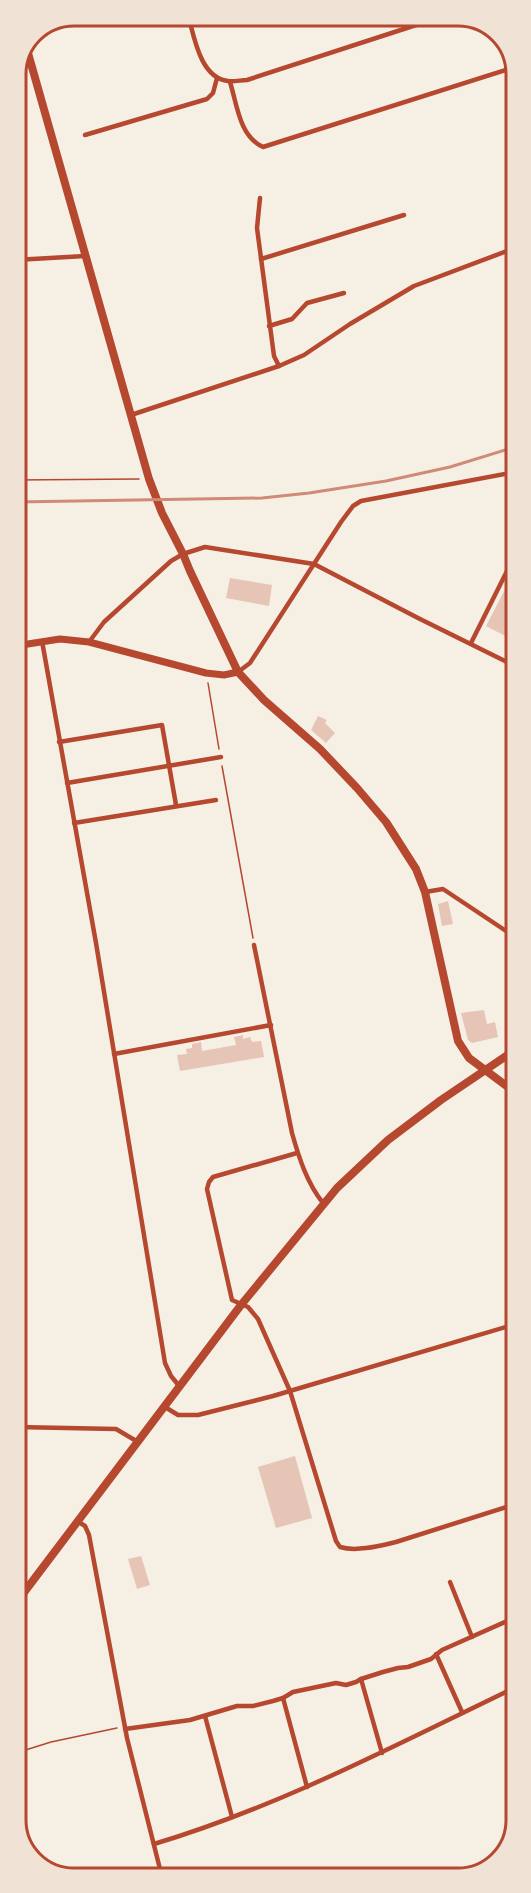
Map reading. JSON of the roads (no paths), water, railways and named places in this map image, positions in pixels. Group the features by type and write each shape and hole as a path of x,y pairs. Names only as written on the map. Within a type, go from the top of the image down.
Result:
{"main road":[{"path":"29,56 149,479 162,513 238,672 264,700 320,749 357,788 386,822 416,869 425,892 458,1041 469,1058 506,1086"},
{"path":"26,644 60,639 89,642 206,673 224,675 238,672"},
{"path":"26,1590 242,1305 323,1203 388,1140 441,1100 506,1056"}],"street":[{"path":"192,26 203,61 209,71 217,78 230,82 247,80 413,26"},
{"path":"230,82 244,130 249,138 263,147 506,70"},
{"path":"85,135 207,99 213,93 217,78"},
{"path":"260,198 257,228 269,326 274,356 279,366"},
{"path":"261,258 404,215"},
{"path":"131,416 279,366 304,355 350,324 414,286 506,251"},
{"path":"26,259 85,256"},
{"path":"269,326 292,319 308,303 344,293"},
{"path":"238,672 250,663 340,522 353,506 361,501 506,474"},
{"path":"89,642 104,622 171,561 183,554 205,547 314,564 506,661"},
{"path":"471,643 506,573"},
{"path":"42,641 96,943 165,1363 171,1376 180,1387"},
{"path":"59,742 162,724 176,805"},
{"path":"67,783 221,757"},
{"path":"74,823 216,800"},
{"path":"425,892 443,889 506,931"},
{"path":"254,945 297,1153 312,1190 323,1203"},
{"path":"114,1054 271,1025"},
{"path":"297,1153 213,1177 208,1182 207,1189 232,1300 248,1308 258,1319 290,1391 336,1541 340,1547 345,1548 388,1544 506,1507"},
{"path":"165,1407 178,1414 198,1415 290,1391 506,1327"},
{"path":"26,1428 116,1429 138,1442"},
{"path":"77,1521 85,1526 89,1535 125,1729 160,1867"},
{"path":"450,1582 472,1637"},
{"path":"125,1729 159,1723 168,1724 237,1706 253,1706 283,1698 293,1692 336,1683 346,1685 431,1659 436,1654 506,1622"},
{"path":"436,1654 462,1712"},
{"path":"361,1679 382,1754"},
{"path":"154,1844 187,1834 307,1787 382,1754 506,1692"},
{"path":"283,1698 307,1787"},
{"path":"205,1716 232,1817"}],"railway":[{"path":"26,502 262,498 309,493 386,481 450,467 506,450"}]}
